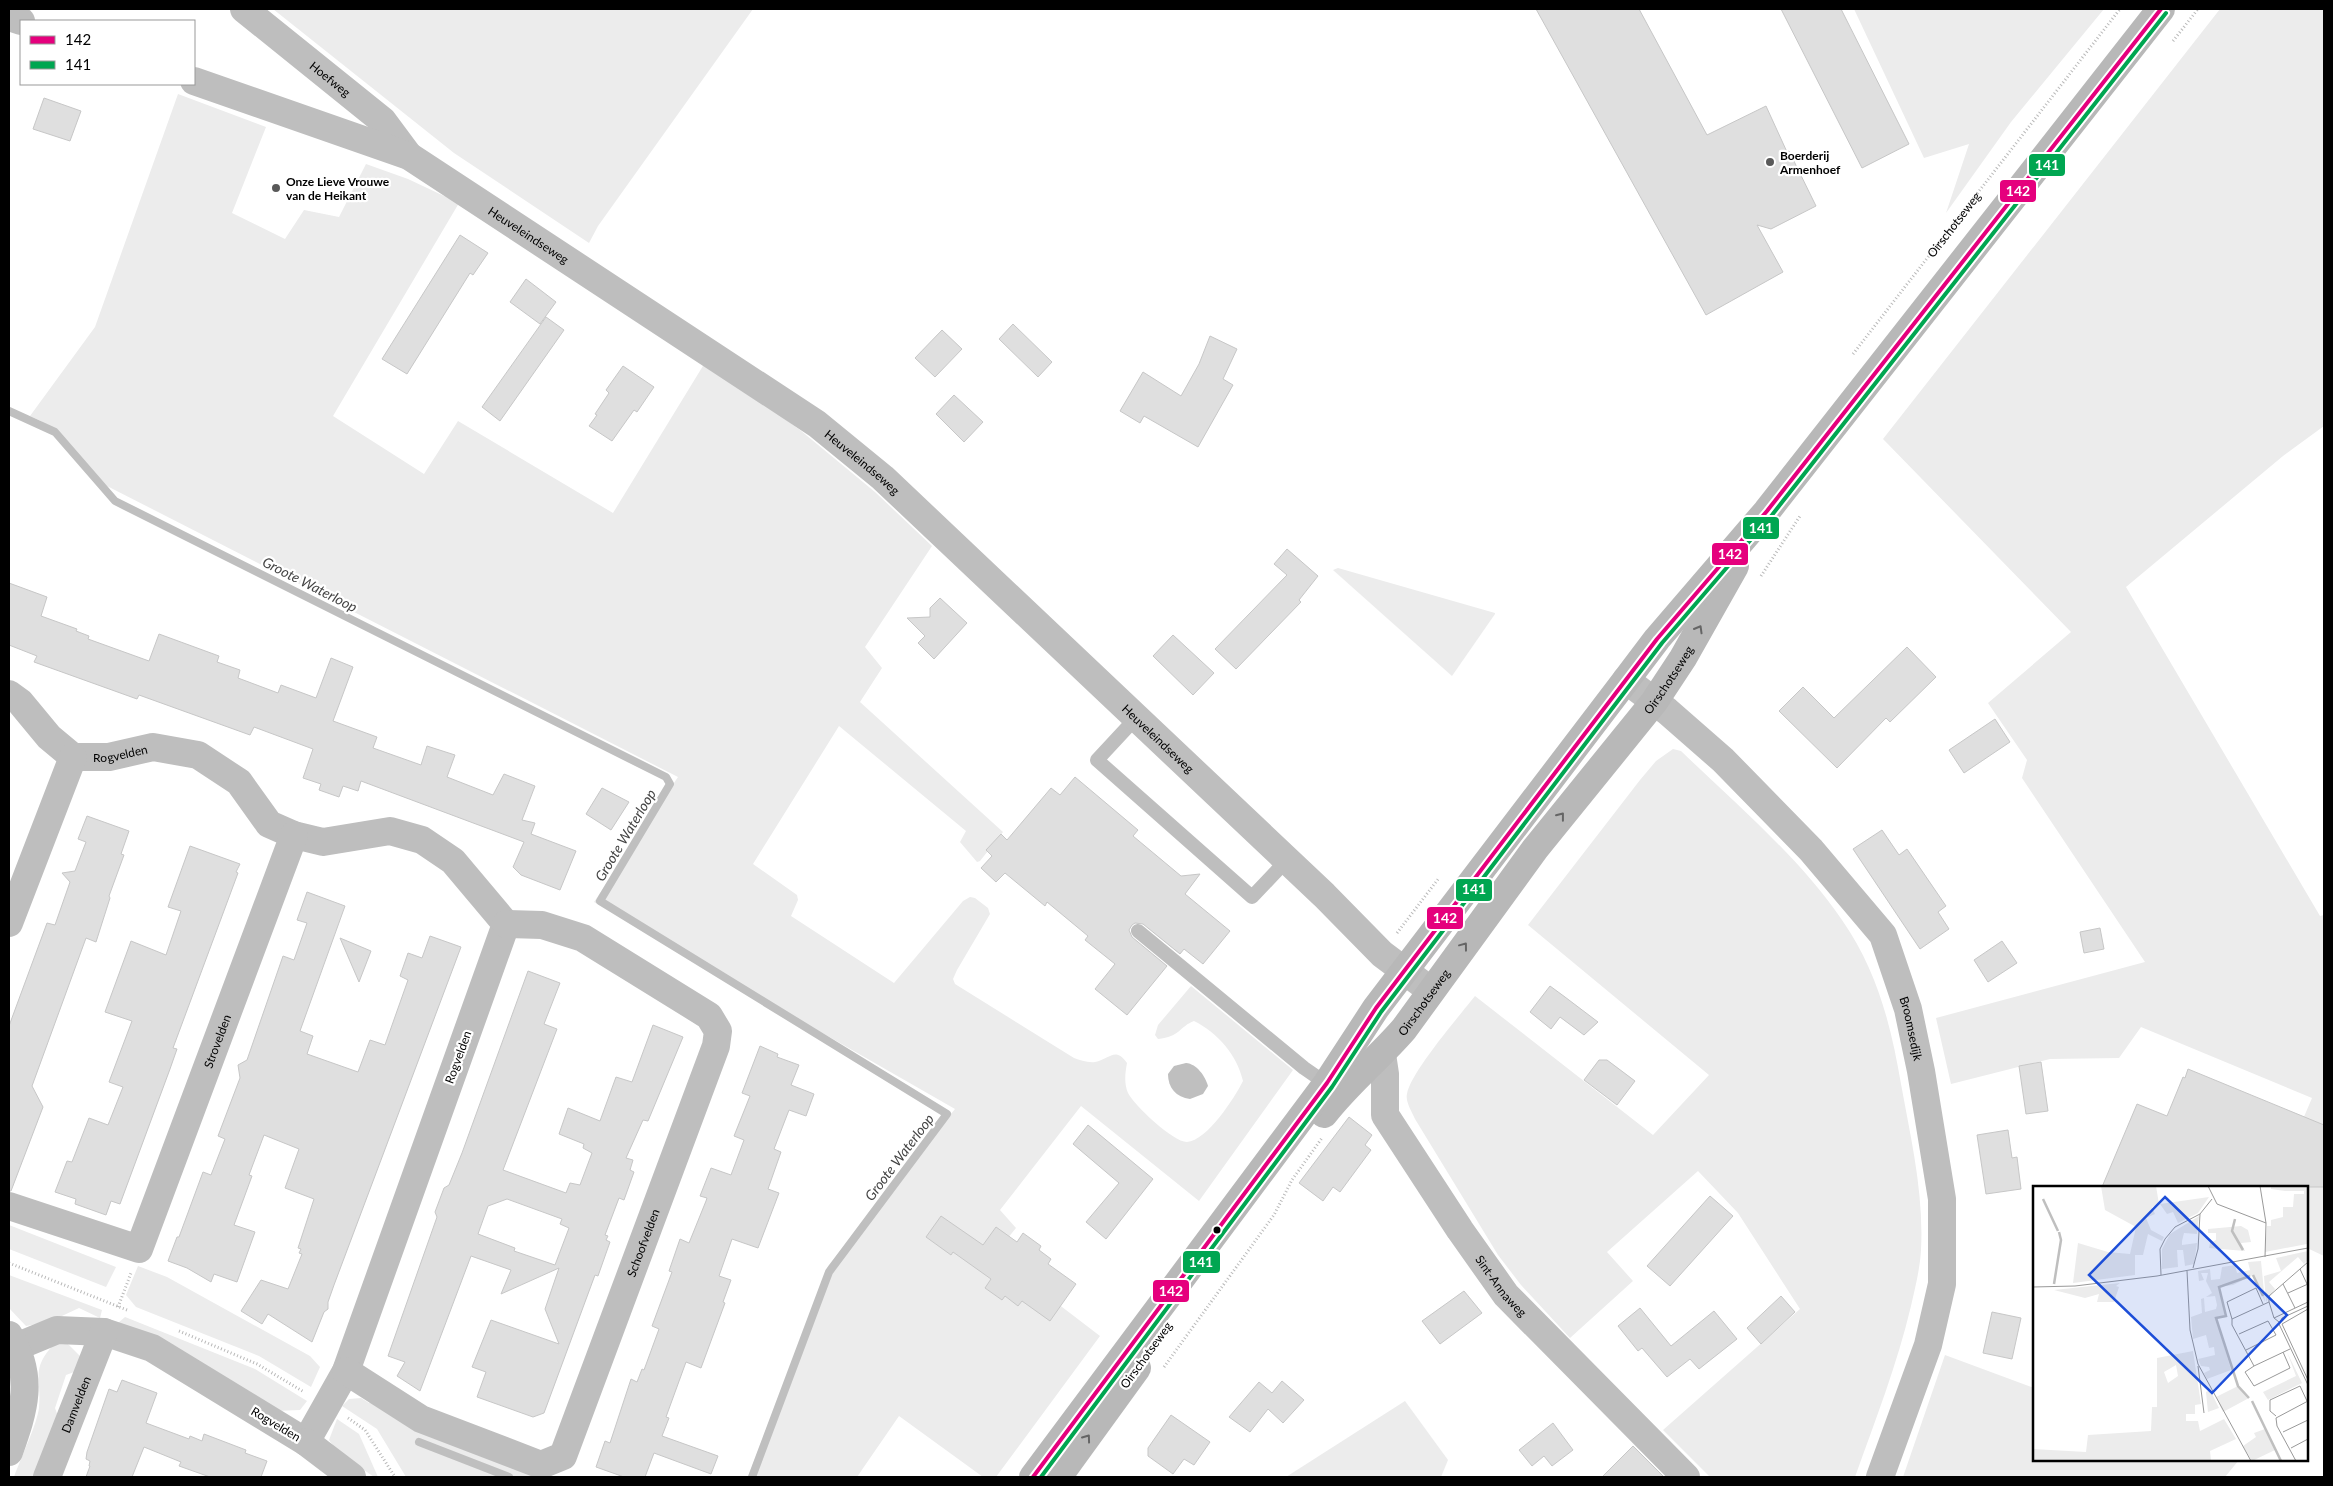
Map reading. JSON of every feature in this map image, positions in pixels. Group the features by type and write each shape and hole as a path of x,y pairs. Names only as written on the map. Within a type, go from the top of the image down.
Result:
{"main road":[{"name":"Oirschotseweg","path":"1058,1477 1259,1199 1334,1088 1376,1008 1657,639 1767,511 2161,9"},
{"name":"Oirschotseweg","path":"1033,1477 1334,1088 1382,1054 1404,1029 1430,990 1535,849 1654,702 1683,658 1767,511"}],"street":[{"name":"Hoefweg","path":"244,9 383,121 409,156"},
{"name":"Heuveleindseweg","path":"195,81 409,156 817,424 883,478 1288,860 1382,954 1430,990"},
{"name":"Broomsedijk","path":"1626,680 1723,760 1811,850 1883,935 1908,1009 1921,1071 1942,1199 1942,1284 1928,1344 1880,1477"},
{"name":"Rogvelden","path":"9,694 20,702 49,737 73,757 109,757 152,747 198,755 239,782 269,824 294,835 323,842 390,831 422,840 453,861 506,924 346,1371 306,1442 152,1348 104,1332 58,1330 12,1341"},
{"path":"9,923 73,757"},
{"name":"Strovelden","path":"139,1248 294,835"},
{"name":"Schoofvelden","path":"346,1371 421,1419 541,1464 563,1456 716,1046 718,1031 709,1016 583,938 542,925 506,924"},
{"name":"Sint-Annaweg","path":"1382,1054 1385,1074 1385,1115 1460,1230 1506,1295 1686,1477"},
{"path":"9,1206 139,1248"},
{"name":"Damvelden","path":"47,1477 104,1332"},
{"path":"9,1452 23,1413 25,1380 12,1341"},
{"path":"306,1442 352,1477"}],"lane":[{"path":"1136,718 1097,760 1252,898 1288,860"},
{"path":"1138,932 1304,1068 1334,1088"}],"path":[{"name":"Oirschotseweg","path":"1848,361 2120,9"},
{"name":"Oirschotseweg","path":"1160,1373 1274,1215 1292,1180 1327,1132"},
{"path":"104,1332 118,1306 139,1248"}],"shaded area":[{"path":"273,9 753,9 598,226 589,243 454,153"},
{"path":"1854,9 2104,9 2011,122 1946,213 1969,144 1924,158"},
{"path":"2220,9 2324,9 2324,426 2283,456 2126,587 2320,916 2324,915 2324,1256 2308,1248 2308,1186 2274,1186 2312,1098 2141,1027 2119,1058 2050,1059 1951,1084 1936,1018 2145,962 2022,778 2027,760 1988,703 2071,632 1883,439"},
{"path":"178,94 266,127 232,213 285,239 304,210 339,217 366,164 408,179 459,203 333,416 424,474 458,421 613,513 706,361 800,430 875,492 932,546 865,647 882,668 860,702 1003,832 980,861 977,862 960,842 966,831 839,726 753,864 797,895 798,900 791,916 894,983 963,901 970,897 975,898 988,908 990,914 957,970 953,979 955,984 1074,1058 1095,1062 1112,1055 1119,1055 1127,1063 1126,1086 1132,1099 1164,1130 1187,1142 1195,1140 1203,1134 1220,1117 1243,1081 1236,1062 1225,1046 1211,1032 1194,1021 1171,1036 1158,1039 1155,1035 1158,1025 1191,986 1293,1070 1199,1201 1081,1106 1000,1210 1016,1228 994,1255 1100,1336 996,1477 983,1477 899,1416 857,1477 748,1477 828,1266 955,1109 594,902 678,777 107,486 41,421 30,416 95,327"},
{"path":"1338,568 1495,614 1452,676 1333,570"},
{"path":"1673,749 1681,751 1766,832 1825,897 1842,920 1865,958 1887,1019 1913,1146 1919,1187 1921,1208 1920,1257 1911,1306 1899,1350 1855,1477 1710,1477 1663,1430 1800,1309 1738,1213 1698,1171 1607,1252 1633,1281 1570,1338 1521,1285 1498,1255 1415,1119 1407,1100 1410,1085 1417,1072 1436,1044 1475,996 1653,1135 1709,1075 1528,925 1640,780 1656,761"},
{"path":"1186,1063 1200,1071 1208,1086 1203,1094 1190,1099 1177,1094 1171,1088 1168,1079 1168,1074 1174,1066"},
{"path":"9,1225 116,1267 106,1287 9,1249"},
{"path":"138,1266 167,1277 310,1356 320,1367 311,1387 259,1356 136,1307 126,1295"},
{"path":"9,1275 102,1310 100,1318 79,1308 49,1322 26,1326 9,1308"},
{"path":"125,1317 255,1369 307,1401 300,1410 274,1411 118,1323"},
{"path":"67,1343 81,1357 77,1371 66,1375 55,1408 59,1419 35,1477 14,1477 38,1415 40,1398 39,1368 54,1344"},
{"path":"1945,1355 2033,1388 2033,1461 2238,1461 2225,1477 1903,1477"},
{"path":"361,1398 369,1403 373,1398 543,1477 406,1477 377,1429 342,1406 349,1399"},
{"path":"1405,1401 1448,1460 1441,1477 1286,1477"},
{"path":"337,1419 359,1434 378,1477 374,1477 337,1451 329,1440"}],"building":[{"path":"1536,9 1639,9 1707,135 1766,106 1787,152 1789,151 1816,206 1771,229 1757,225 1783,272 1706,315"},
{"path":"1781,9 1841,9 1909,144 1862,168"},
{"path":"44,98 81,111 70,141 33,129"},
{"path":"460,235 488,253 473,275 470,273 407,374 382,359"},
{"path":"526,279 556,302 540,324 510,302"},
{"path":"546,317 564,330 500,421 482,407"},
{"path":"1013,324 1052,362 1038,377 999,339"},
{"path":"942,330 962,349 935,377 915,358"},
{"path":"1210,336 1237,349 1223,379 1233,385 1198,447 1144,416 1140,423 1120,411 1143,372 1181,396 1199,364"},
{"path":"623,366 654,387 637,412 634,410 612,441 589,426 609,393 606,390"},
{"path":"954,395 983,422 964,442 936,414"},
{"path":"1287,549 1318,576 1299,600 1301,602 1236,669 1215,649 1287,575 1274,564"},
{"path":"9,583 47,597 41,616 77,629 76,631 89,636 88,639 149,661 159,634 219,656 217,662 240,670 238,678 278,693 281,685 316,698 331,658 353,667 333,721 377,737 373,748 421,765 427,746 455,755 447,777 493,795 504,774 535,786 522,820 535,823 531,834 576,851 560,890 521,875 513,867 524,842 361,781 358,791 343,786 339,797 319,790 321,784 303,778 313,749 254,727 250,735 139,695 137,699 34,662 37,656 9,645"},
{"path":"940,598 967,623 934,659 918,643 925,636 907,618 930,617 930,608"},
{"path":"1173,635 1214,673 1193,695 1153,656"},
{"path":"1907,647 1936,677 1890,722 1886,718 1837,768 1779,711 1803,687 1834,718"},
{"path":"1995,719 2010,742 1964,773 1949,750"},
{"path":"1075,777 1138,830 1133,836 1181,876 1200,874 1185,894 1230,931 1203,964 1184,949 1180,954 1143,924 1135,923 1132,925 1129,930 1132,937 1167,966 1127,1015 1095,989 1115,964 1085,940 1088,936 1047,902 1045,906 1005,873 996,882 981,868 992,856 986,850 1001,834 1007,840 1051,788 1060,795"},
{"path":"602,788 629,802 611,830 586,814"},
{"path":"87,816 129,831 121,854 124,855 109,896 110,898 96,942 86,938 32,1086 43,1107 11,1191 9,1191 9,1026 47,923 55,925 70,882 62,873 75,871 86,842 78,839"},
{"path":"1882,830 1899,855 1907,849 1946,906 1938,912 1949,929 1920,949 1853,849"},
{"path":"190,846 240,864 236,872 238,873 173,1048 177,1049 120,1204 111,1201 106,1215 75,1204 76,1199 55,1192 67,1161 72,1162 89,1118 108,1125 123,1087 109,1082 132,1021 105,1012 131,941 166,955 181,911 168,907"},
{"path":"307,892 345,906 300,1031 313,1036 307,1054 358,1072 370,1040 385,1045 408,980 400,976 408,953 422,958 430,936 461,947 334,1285 328,1302 328,1309 324,1312 312,1342 268,1314 262,1324 241,1311 261,1280 288,1289 302,1254 299,1253 301,1249 298,1248 314,1199 285,1188 299,1149 264,1135 249,1175 252,1176 234,1225 255,1232 237,1282 214,1274 211,1282 187,1268 168,1261 203,1172 211,1175 225,1139 218,1136 240,1078 238,1065 247,1060 283,956 294,960 307,923 297,920"},
{"path":"2100,928 2104,949 2084,953 2080,932"},
{"path":"340,938 371,951 359,982"},
{"path":"2002,941 2017,963 1988,982 1974,960"},
{"path":"528,971 560,983 544,1024 557,1029 503,1170 566,1193 570,1183 580,1185 592,1153 583,1148 584,1144 559,1134 568,1108 600,1121 616,1077 632,1082 653,1025 683,1037 648,1121 643,1120 626,1158 633,1160 630,1170 634,1172 624,1200 619,1198 605,1235 608,1236 606,1240 610,1242 598,1276 595,1275 544,1413 533,1417 477,1397 486,1372 472,1367 491,1320 559,1344 545,1309 559,1268 501,1294 511,1270 471,1256 420,1391 397,1376 405,1362 388,1356 437,1217 435,1212 444,1188 449,1185","holes":["507,1199 562,1219 560,1224 569,1228 555,1265 514,1251 515,1248 478,1234 488,1206"]},
{"path":"1550,986 1598,1022 1584,1035 1560,1017 1551,1029 1530,1012"},
{"path":"760,1046 778,1054 777,1057 799,1065 791,1085 814,1094 806,1116 789,1110 774,1149 781,1152 768,1189 779,1193 758,1248 732,1239 719,1276 731,1280 723,1302 725,1303 701,1368 686,1362 666,1417 669,1418 662,1436 718,1456 711,1474 654,1453 645,1477 624,1477 596,1467 605,1441 610,1443 631,1379 637,1382 642,1369 644,1370 659,1329 652,1326 672,1272 669,1271 680,1239 689,1243 707,1198 700,1196 711,1168 731,1175 744,1140 734,1136 750,1096 742,1093"},
{"path":"1599,1060 1607,1060 1635,1081 1617,1105 1584,1080"},
{"path":"2041,1062 2048,1111 2026,1114 2019,1066"},
{"path":"2188,1069 2324,1125 2324,1187 2102,1186 2137,1104 2167,1116 2183,1077 2185,1078"},
{"path":"1349,1117 1372,1135 1365,1145 1371,1150 1340,1192 1333,1187 1323,1201 1299,1183"},
{"path":"1088,1125 1153,1179 1106,1239 1086,1222 1119,1183 1073,1144"},
{"path":"2008,1130 2012,1158 2017,1157 2021,1189 1986,1194 1977,1135"},
{"path":"1710,1196 1733,1216 1670,1286 1647,1266"},
{"path":"941,1216 983,1245 996,1227 1017,1242 1023,1233 1041,1246 1039,1250 1051,1259 1048,1264 1076,1284 1050,1321 1022,1301 1018,1306 1005,1296 1002,1300 985,1288 991,1279 953,1252 951,1255 926,1237"},
{"path":"1464,1291 1482,1313 1440,1344 1422,1321"},
{"path":"1781,1296 1795,1312 1761,1344 1747,1328"},
{"path":"1640,1308 1671,1346 1714,1311 1737,1339 1699,1369 1690,1359 1667,1377 1642,1348 1638,1351 1618,1326"},
{"path":"1992,1312 2021,1318 2012,1359 1983,1353"},
{"path":"122,1380 157,1393 146,1423 189,1439 190,1436 202,1441 204,1434 246,1450 245,1453 267,1461 261,1477 210,1477 179,1466 181,1462 144,1447 132,1477 86,1477 90,1466 90,1461 86,1459 87,1452 109,1389 117,1392"},
{"path":"1282,1381 1304,1400 1283,1423 1268,1409 1250,1432 1229,1417 1259,1382 1272,1393"},
{"path":"1171,1415 1210,1442 1194,1465 1184,1459 1173,1474 1148,1456 1148,1448"},
{"path":"1553,1423 1573,1450 1552,1466 1544,1456 1532,1466 1519,1450"},
{"path":"1633,1446 1664,1477 1602,1477"}],"waterway":[{"name":"Groote Waterloop","path":"9,411 55,432 115,501 666,777 670,784 600,901 947,1114 829,1272 752,1477"},
{"path":"419,1442 509,1477"}],"transit line":[{"name":"142","path":"1033,1477 1327,1083 1376,1008 1657,639 1767,511 2161,9"},
{"name":"141","path":"1041,1477 1332,1087 1381,1012 1662,643 1772,515 2166,13"}],"place":[{"name":"Boerderij Armenhoef","path":"1770,162"},
{"name":"Onze Lieve Vrouwe van de Heikant","path":"276,188"}]}
